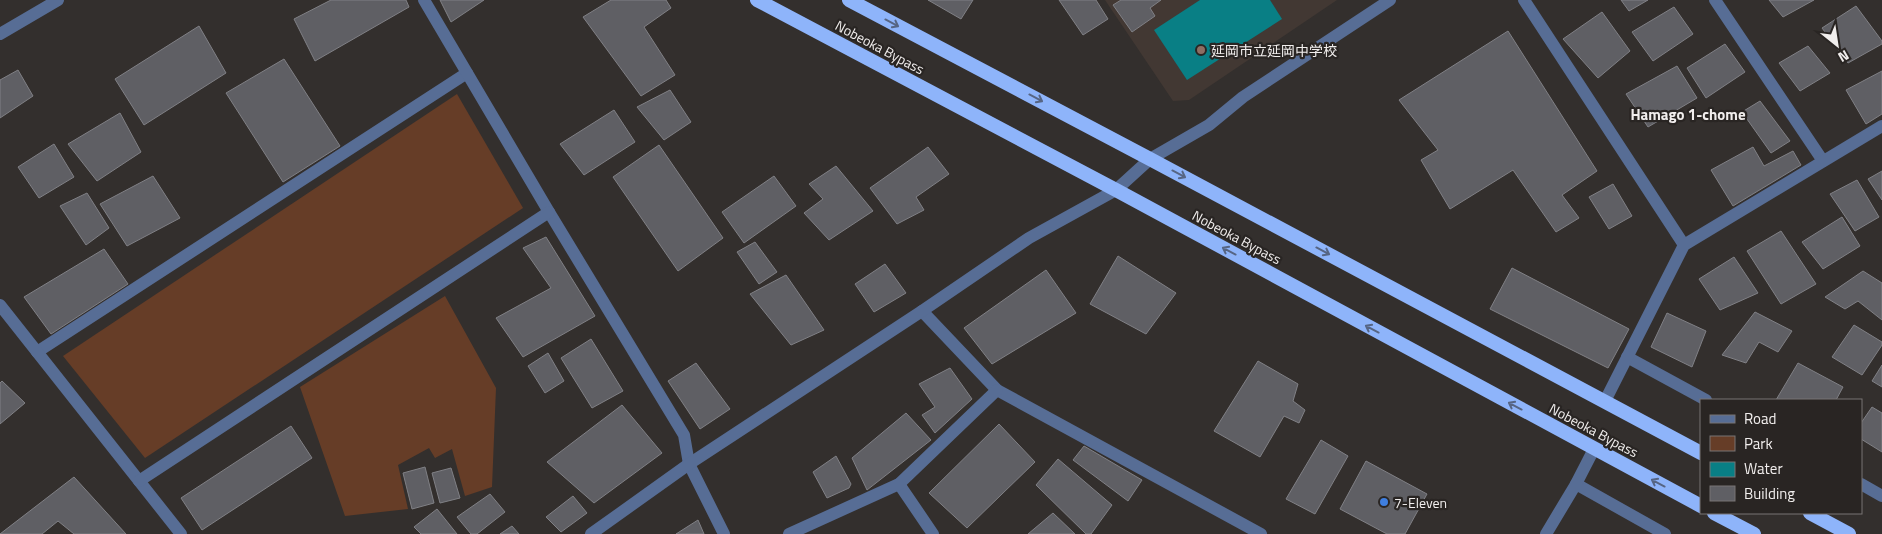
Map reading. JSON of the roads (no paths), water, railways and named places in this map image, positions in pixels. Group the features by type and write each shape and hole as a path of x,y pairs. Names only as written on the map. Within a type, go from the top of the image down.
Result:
{"highway":[{"name":"Nobeoka Bypass","path":"757,0 1116,190 1700,505"},
{"name":"Nobeoka Bypass","path":"849,0 1700,452"},
{"path":"1716,514 1754,534"},
{"path":"1812,514 1849,534"}],"street":[{"path":"0,34 58,0"},
{"path":"424,0 684,435 689,464 724,534"},
{"path":"591,534 689,464 922,311 1029,238 1116,190 1150,159 1209,125 1243,97 1390,0"},
{"path":"1524,0 1684,245"},
{"path":"1715,0 1823,161"},
{"path":"37,352 467,73"},
{"path":"1605,401 1684,245 1882,126"},
{"path":"139,482 549,212"},
{"path":"0,305 181,534"},
{"path":"922,311 997,390 1261,534"},
{"path":"1627,357 1704,399"},
{"path":"789,534 899,484 997,390"},
{"path":"1546,534 1576,484 1594,449"},
{"path":"899,484 933,534"},
{"path":"1576,484 1665,534"},
{"path":"1862,485 1882,496"}],"water":[{"path":"1200,0 1270,0 1282,19 1187,80 1154,30"}],"place":[{"name":"延岡市立延岡中学校","path":"1201,50"},
{"name":"7-Eleven","path":"1384,502"}],"district":[{"name":"Hamago 1-chome","path":"1688,114"}]}
